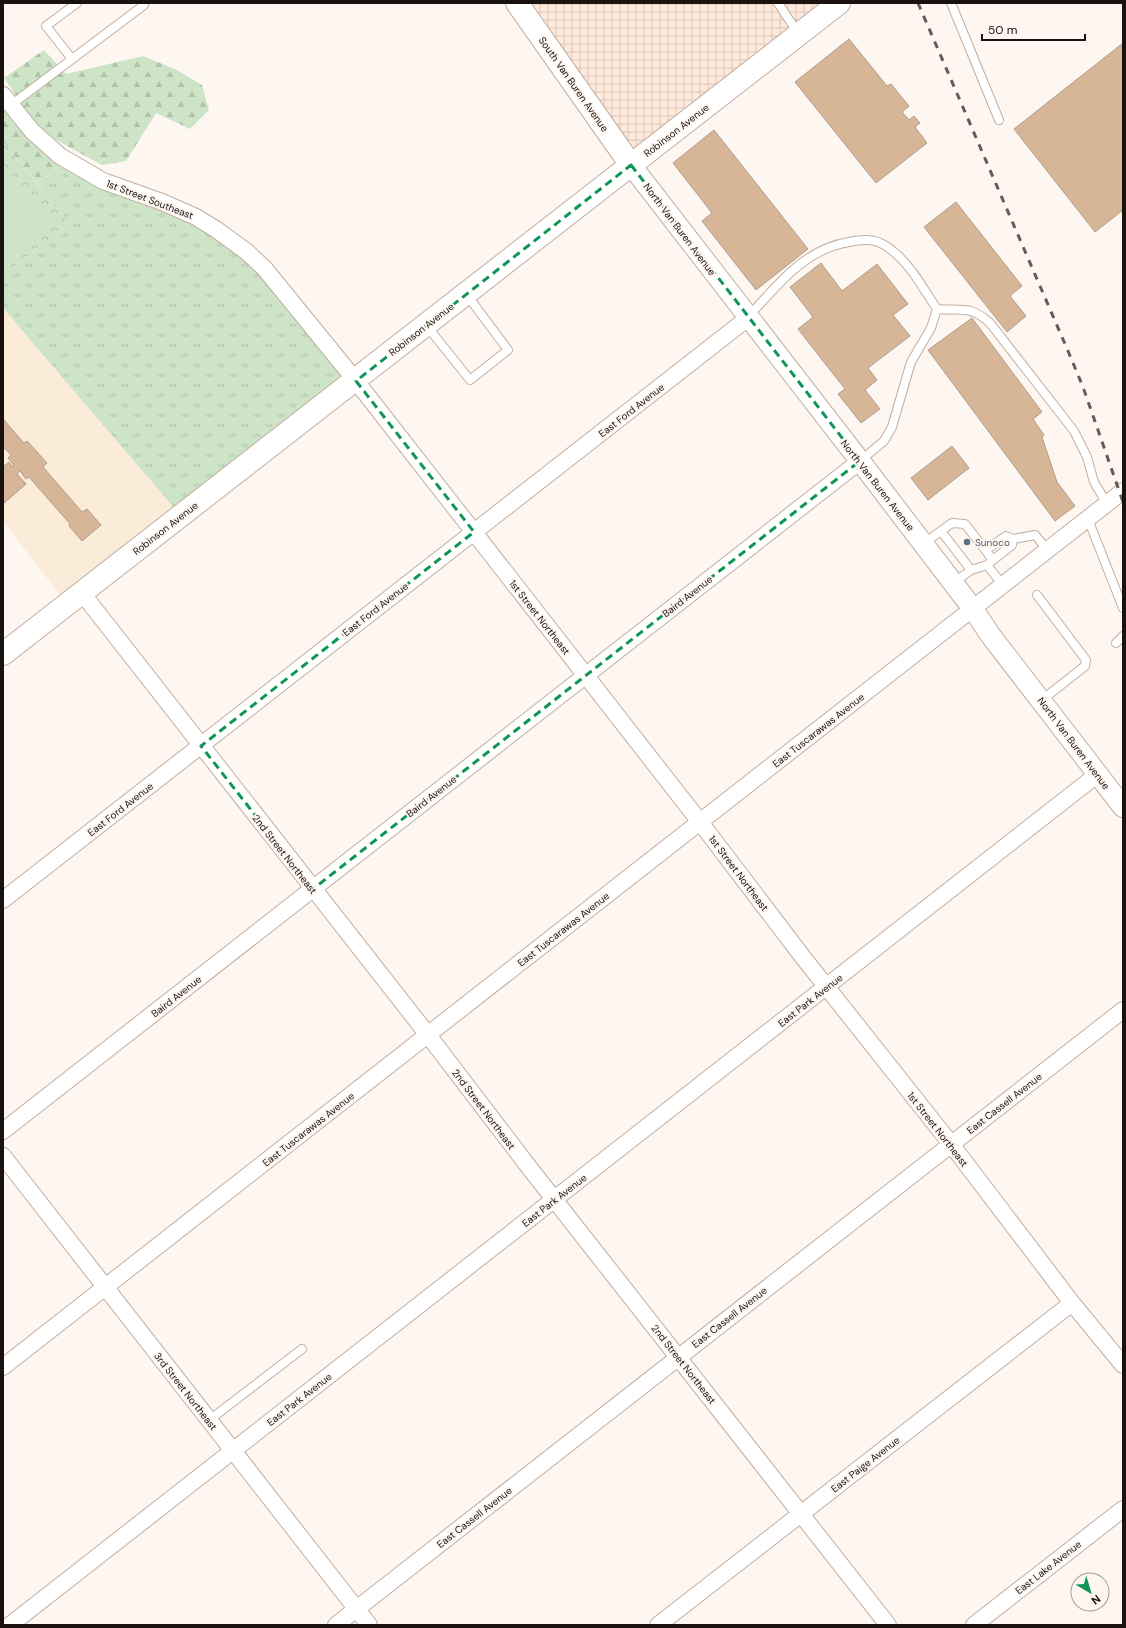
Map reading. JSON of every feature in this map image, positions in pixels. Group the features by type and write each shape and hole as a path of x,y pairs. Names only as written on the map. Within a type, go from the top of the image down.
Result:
{"main road":[{"name":"South Van Buren Avenue","path":"517,3 631,165"},
{"name":"Robinson Avenue","path":"3,654 356,381 839,3"}],"street":[{"name":"1st Street Southeast","path":"7,100 50,148 81,170 196,217 247,252 265,269 356,381"},
{"name":"North Van Buren Avenue","path":"631,165 860,461 973,609 991,636 1042,700 1123,807"},
{"name":"East Ford Avenue","path":"3,900 748,318"},
{"name":"1st Street Northeast","path":"356,381 827,987 951,1144 1072,1303 1123,1365"},
{"name":"Baird Avenue","path":"3,1131 860,461"},
{"name":"East Tuscarawas Avenue","path":"3,1367 1123,491"},
{"name":"2nd Street Northeast","path":"82,593 428,1035 554,1200 802,1513 888,1625"},
{"name":"East Park Avenue","path":"10,1625 1098,774"},
{"name":"East Cassell Avenue","path":"336,1625 1123,1010"},
{"name":"3rd Street Northeast","path":"3,1156 232,1452 369,1625"},
{"name":"East Paige Avenue","path":"658,1625 1072,1303"},
{"name":"East Lake Avenue","path":"974,1625 1123,1509"}],"lane":[{"path":"72,59 46,26 77,3"},
{"path":"7,100 72,59 144,5 143,3"},
{"path":"778,3 799,34"},
{"path":"951,3 999,120"},
{"path":"748,318 784,278 803,261 835,244 866,238 879,242 893,251 904,262 937,309"},
{"path":"426,325 470,380 508,350 466,294"},
{"path":"860,461 884,441 892,427 910,362 931,328 937,309"},
{"path":"937,309 968,310 978,313 990,323 1074,431 1087,457 1094,482 1107,504"},
{"path":"1088,518 1123,608"},
{"path":"923,544 952,523 965,524 986,550 990,563 1003,585"},
{"path":"941,531 972,570"},
{"path":"986,550 1006,536 1013,539 1035,535 1048,550"},
{"path":"953,583 972,570 990,563 1012,546 1013,539"},
{"path":"1037,595 1086,660 1085,666 1042,700"},
{"path":"1116,643 1123,636"},
{"path":"208,1421 302,1349"}],"highlighted area":[{"path":"631,165 860,461 313,889 201,746 474,532 356,381"}],"shaded area":[{"path":"517,3 839,3 631,165"},
{"path":"3,308 181,516 67,604 3,521"}],"green space":[{"path":"44,50 66,74 143,56 175,69 202,85 209,110 190,129 156,113 126,161 102,165 56,140 32,119 4,78"},
{"path":"3,107 21,131 60,164 48,176 36,182 3,141"},
{"path":"3,141 69,224 3,275"},
{"path":"60,164 162,202 247,252 356,381 181,516 3,308 3,275 69,224 36,182 48,176"},
{"path":"3,168 49,221 50,227 3,262"}],"building":[{"path":"849,39 887,86 891,84 909,106 902,112 909,120 914,116 920,123 915,127 927,143 876,183 795,82"},
{"path":"1123,43 1123,210 1095,232 1014,129"},
{"path":"714,130 808,249 756,290 702,221 712,213 673,163"},
{"path":"956,202 1022,286 1010,296 1026,316 1007,332 924,227"},
{"path":"821,263 842,291 877,264 908,304 893,315 910,336 868,368 877,380 865,390 880,409 861,423 838,394 845,389 798,329 813,317 790,287"},
{"path":"972,318 1042,412 1033,419 1044,435 1042,437 1057,482 1075,506 1055,521 928,350"},
{"path":"3,419 24,443 27,441 47,463 43,467 82,512 87,509 101,525 82,541 69,526 70,524 29,477 26,479 20,471 17,474 26,484 3,504 3,467 9,462 13,467 14,465 8,458 11,455 3,447"},
{"path":"952,446 969,468 928,500 911,478"}],"railway":[{"path":"918,3 1083,387 1123,502"}],"place":[{"name":"Sunoco","path":"967,542"}]}
